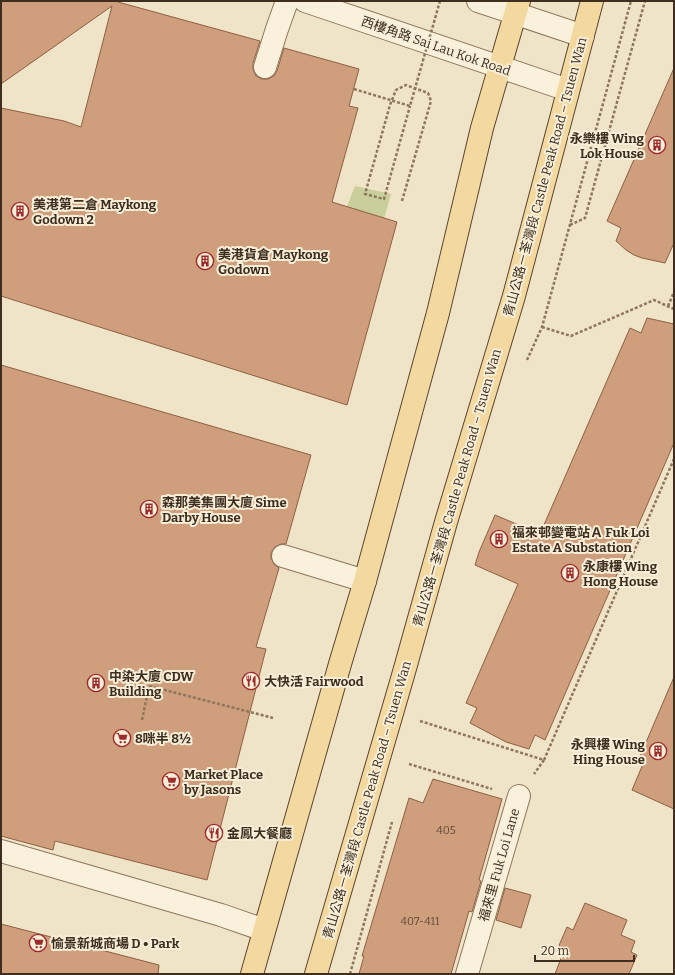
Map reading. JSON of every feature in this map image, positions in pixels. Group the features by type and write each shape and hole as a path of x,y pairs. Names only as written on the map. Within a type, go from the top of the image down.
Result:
{"main road":[{"name":"青山公路－荃灣段 Castle Peak Road – Tsuen Wan","path":"316,974 402,680 446,522 514,296 592,1"},
{"path":"252,974 365,581 438,313 480,136 517,7"}],"street":[{"path":"265,67 287,1"},
{"name":"西樓角路 Sai Lau Kok Road","path":"305,1 568,90"},
{"path":"478,1 517,7 583,36"},
{"path":"283,556 365,581"},
{"name":"福來里 Fuk Loi Lane","path":"467,974 519,796"},
{"path":"1,851 221,915 264,930"}],"path":[{"path":"402,201 431,101 428,93 406,85 396,90 390,105 365,194 384,199 410,106 440,1"},
{"path":"630,1 542,327 572,336 654,300 674,309"},
{"path":"570,225 585,218 645,1"},
{"path":"354,89 410,106"},
{"path":"668,306 674,292"},
{"path":"519,796 544,760 674,459"},
{"path":"142,720 149,686 274,718"},
{"path":"417,728 419,721 544,760"},
{"name":"福來里 Fuk Loi Lane","path":"410,757 408,764 519,796"},
{"path":"350,974 394,817"}],"green space":[{"path":"355,186 391,194 375,251 322,269"}],"building":[{"path":"1,1 119,1 118,2 260,41 253,63 253,69 256,76 262,79 268,79 274,76 284,48 359,69 349,106 358,108 332,202 397,222 347,405 1,296 1,108 64,121 81,127 112,6 1,84"},
{"name":"永樂樓 Wing Lok House","path":"674,68 674,243 665,263 642,258 626,250 616,241 621,228 607,221"},
{"name":"永康樓 Wing Hong House","path":"647,318 674,324 674,443 545,740 535,735 529,749 506,742 470,723 477,708 466,703 518,584 475,565 495,515 540,534 630,328 641,333"},
{"path":"1,365 311,455 286,544 281,544 275,547 271,553 271,558 274,564 279,568 256,647 266,649 207,880 55,841 53,850 1,836"},
{"name":"永興樓 Wing Hing House","path":"674,677 674,809 632,790 643,764 638,761"},
{"path":"433,779 502,799 479,880 481,881 472,912 469,911 451,974 359,974 364,956 362,956 409,798 423,803"},
{"path":"505,888 531,895 521,928 496,920"},
{"path":"585,903 627,920 621,935 635,941 631,952 637,955 629,974 555,974 563,953 557,950 567,927 573,930"},
{"name":"愉景新城商場 D • Park","path":"1,924 159,965 158,974 1,974"}],"place":[{"name":"永樂樓 Wing Lok House","path":"657,145"},
{"name":"美港第二倉 Maykong Godown 2","path":"20,211"},
{"name":"美港貨倉 Maykong Godown","path":"205,261"},
{"name":"森那美集團大廈 Sime Darby House","path":"149,509"},
{"name":"福來邨變電站Ａ Fuk Loi Estate A Substation","path":"499,539"},
{"name":"永康樓 Wing Hong House","path":"570,573"},
{"name":"大快活 Fairwood","path":"251,681"},
{"name":"中染大廈 CDW Building","path":"96,683"},
{"name":"8咪半 8½","path":"122,738"},
{"name":"永興樓 Wing Hing House","path":"658,751"},
{"name":"Market Place by Jasons","path":"171,781"},
{"name":"金鳳大餐廳","path":"214,833"},
{"name":"愉景新城商場 D • Park","path":"38,943"}]}
